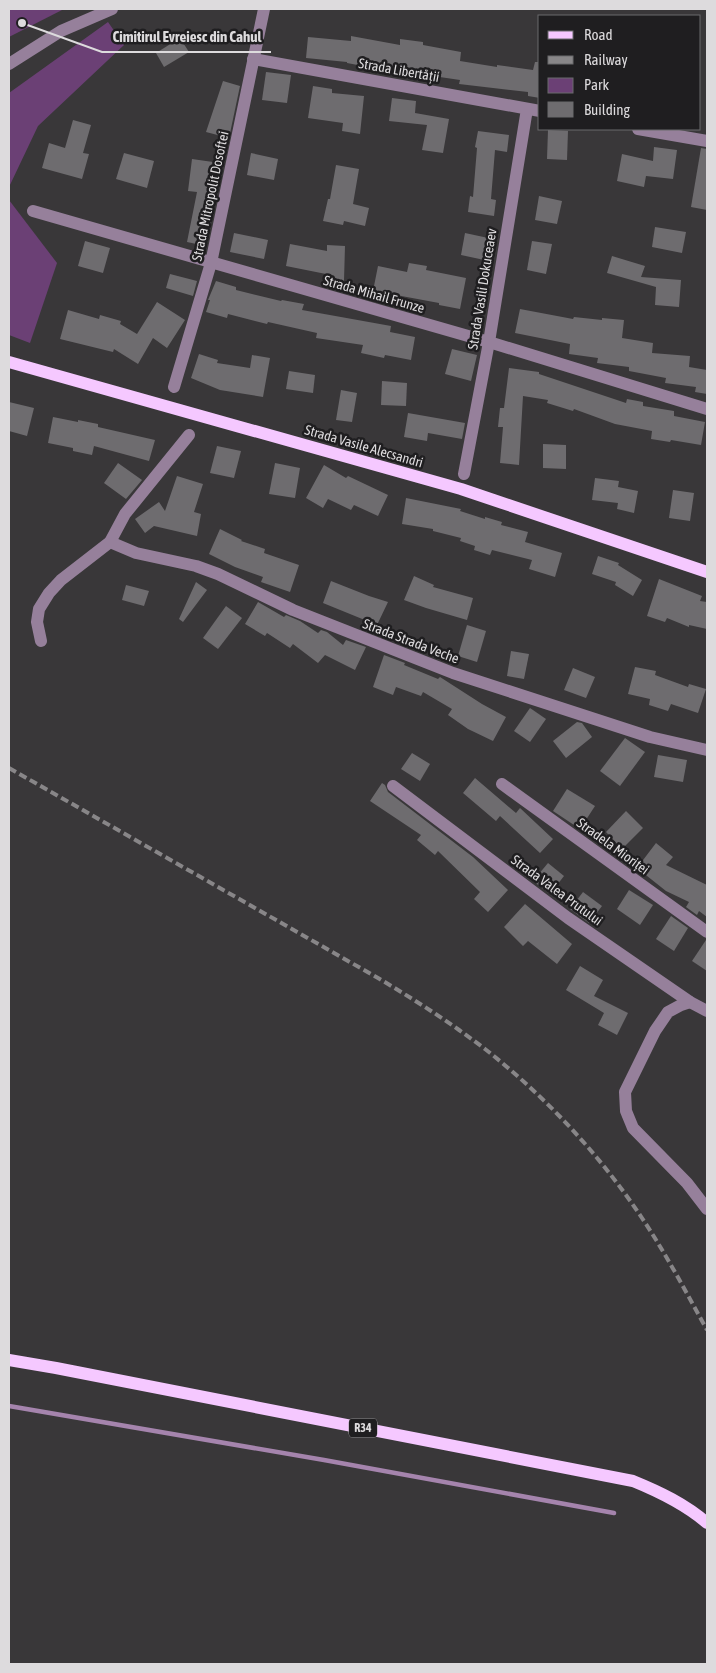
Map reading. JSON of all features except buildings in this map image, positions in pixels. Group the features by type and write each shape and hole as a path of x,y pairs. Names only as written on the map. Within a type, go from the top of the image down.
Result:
{"main road":[{"name":"Strada Vasile Alecsandri","path":"9,362 461,488 707,572"},
{"name":"R34","path":"9,1360 633,1481 665,1495 686,1507 707,1523"}],"street":[{"path":"9,64 61,31 112,9"},
{"name":"Strada Mitropolit Dosoftei","path":"174,387 211,263 264,9"},
{"name":"Strada Libertății","path":"253,59 538,111"},
{"name":"Strada Vasili Dokuceaev","path":"464,474 489,342 526,109"},
{"path":"644,130 707,141"},
{"name":"Strada Mihail Frunze","path":"32,211 489,342 707,409"},
{"path":"41,641 37,622 39,609 49,593 61,580 110,542 124,514 189,435"},
{"name":"Strada Strada Veche","path":"110,542 136,553 196,566 218,574 293,610 453,673 650,737 707,750"},
{"name":"Stradela Mioriței","path":"502,784 707,932"},
{"name":"Strada Valea Prutului","path":"393,786 568,918 690,1002 707,1011"},
{"path":"690,1002 668,1012 654,1031 625,1092 626,1111 633,1128 687,1183 707,1209"}],"green space":[{"path":"9,9 64,9 9,37"},
{"path":"108,22 124,45 38,126 9,187 9,93"},
{"path":"9,200 57,263 30,343 9,335"}],"waterway":[{"path":"9,1406 324,1460 614,1513"}],"railway":[{"path":"9,768 378,978 433,1012 485,1049 529,1086 590,1149 626,1195 651,1232 707,1330"}],"place":[{"name":"Cimitirul Evreiesc din Cahul","path":"22,23"}]}
